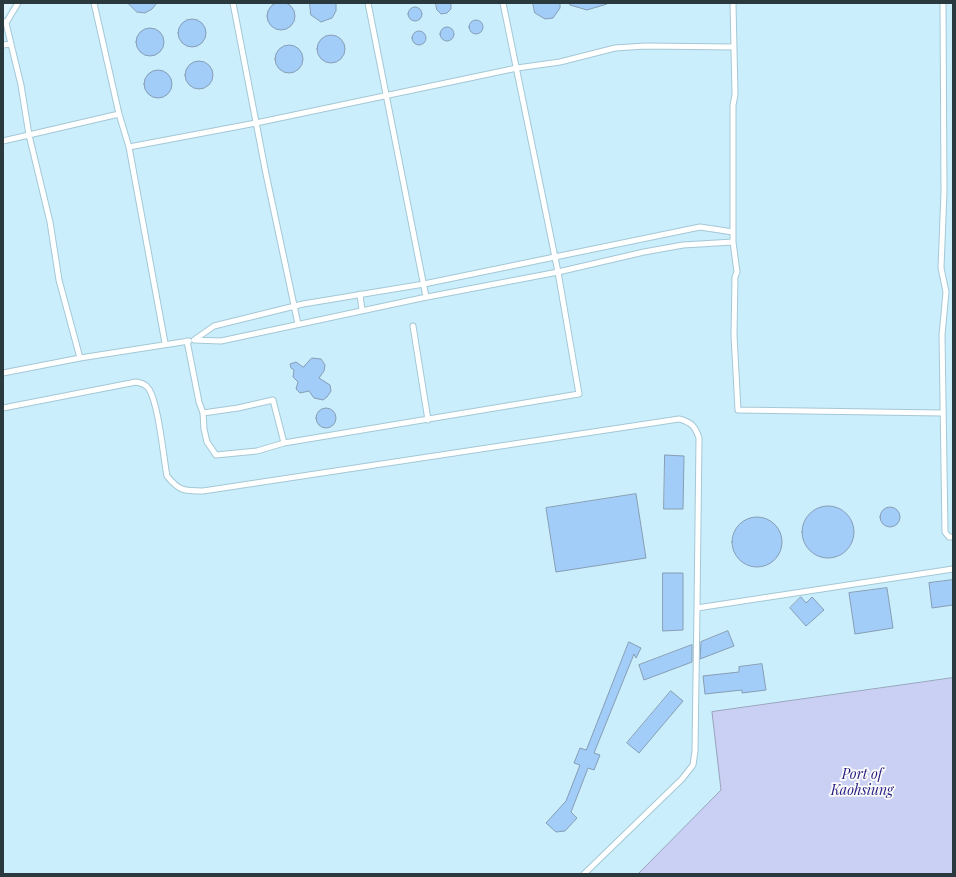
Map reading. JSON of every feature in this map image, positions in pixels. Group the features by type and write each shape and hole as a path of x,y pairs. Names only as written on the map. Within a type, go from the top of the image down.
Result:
{"lane":[{"path":"18,3 4,22 21,85 29,135 50,222 59,280 80,358"},
{"path":"94,3 119,114 129,147 165,343"},
{"path":"233,3 256,123 298,324"},
{"path":"368,3 426,297"},
{"path":"187,341 199,402 203,413 207,442 216,455 257,451 284,443 579,394 555,256 503,3"},
{"path":"733,3 733,242 737,272 735,278 734,335 738,410 942,413"},
{"path":"943,3 944,192 941,268 946,292 942,335 944,388 942,413 944,532 949,537 953,537"},
{"path":"3,45 11,44"},
{"path":"129,147 256,123 517,68 560,62 615,48 733,47"},
{"path":"3,140 119,114"},
{"path":"194,340 214,326 294,307 360,294 424,284 700,227 733,232"},
{"path":"3,373 165,343 194,340 221,342 426,297 558,272 683,245 733,242"},
{"path":"946,292 953,292"},
{"path":"360,294 362,311"},
{"path":"413,326 428,420"},
{"path":"3,408 136,382 142,384 148,388 154,402 167,476 175,486 186,491 203,490 679,419 688,421 695,427 699,438 695,751 692,765 682,779 584,874"},
{"path":"203,413 238,408 273,400 284,443"},
{"path":"697,608 953,569"}],"shaded area":[{"path":"12,3 953,3 953,678 713,712 721,790 638,874 3,874 3,20"}],"water":[{"name":"Port of Kaohsiung","path":"953,678 953,874 638,874 721,790 712,712"}],"building":[{"path":"281,2 291,6 295,16 291,26 281,30 271,26 267,16 271,6"},
{"path":"128,3 157,3 152,9 145,13 137,12"},
{"path":"310,3 336,3 336,11 332,18 321,22 311,15"},
{"path":"436,3 451,3 451,9 447,13 441,14 437,10"},
{"path":"533,3 560,3 560,8 553,18 545,19 535,13"},
{"path":"570,3 607,4 587,10 570,5"},
{"path":"412,7 418,7 422,11 422,17 418,21 412,21 408,17 408,11"},
{"path":"192,19 202,23 206,33 202,43 192,47 182,43 178,33 182,23"},
{"path":"473,20 479,20 483,24 483,30 479,34 473,34 469,30 469,24"},
{"path":"444,27 450,27 454,31 454,37 450,41 444,41 440,37 440,31"},
{"path":"150,28 160,32 164,42 160,52 150,56 140,52 136,42 140,32"},
{"path":"416,31 422,31 426,35 426,41 422,45 416,45 412,41 412,35"},
{"path":"331,35 341,39 345,49 341,59 331,63 321,59 317,49 321,39"},
{"path":"289,45 299,49 303,59 299,69 289,73 279,69 275,59 279,49"},
{"path":"199,61 209,65 213,75 209,85 199,89 189,85 185,75 189,65"},
{"path":"158,70 168,74 172,84 168,94 158,98 148,94 144,84 148,74"},
{"path":"312,358 321,359 325,365 324,371 319,378 330,385 331,391 323,400 314,398 309,391 300,393 296,389 298,382 293,377 294,370 291,368 290,364 296,362 303,367"},
{"path":"326,408 333,411 336,418 333,425 326,428 319,425 316,418 319,411"},
{"path":"665,455 684,456 683,509 664,509"},
{"path":"636,494 646,558 556,572 546,508"},
{"path":"828,506 842,510 850,518 854,532 850,546 842,554 828,558 814,554 806,546 802,532 806,518 814,510"},
{"path":"890,507 897,510 900,517 897,524 890,527 883,524 880,517 883,510"},
{"path":"752,517 762,517 775,524 782,537 782,547 775,560 762,567 752,567 743,563 736,556 732,547 732,537 736,528 743,521"},
{"path":"663,573 683,573 683,630 663,631"},
{"path":"953,580 953,605 932,608 929,583"},
{"path":"887,588 893,628 855,634 849,593"},
{"path":"801,597 806,603 812,597 824,610 806,626 790,608"},
{"path":"728,631 734,646 700,659 701,642"},
{"path":"629,642 641,648 636,658 634,654 594,753 600,755 594,770 588,768 571,812 577,818 565,831 556,832 546,823 566,801 580,765 574,763 580,748 586,750"},
{"path":"692,645 692,662 644,680 639,665"},
{"path":"762,664 766,690 742,693 742,690 705,694 703,676 739,672 739,667"},
{"path":"671,691 683,701 639,753 627,743"}]}
